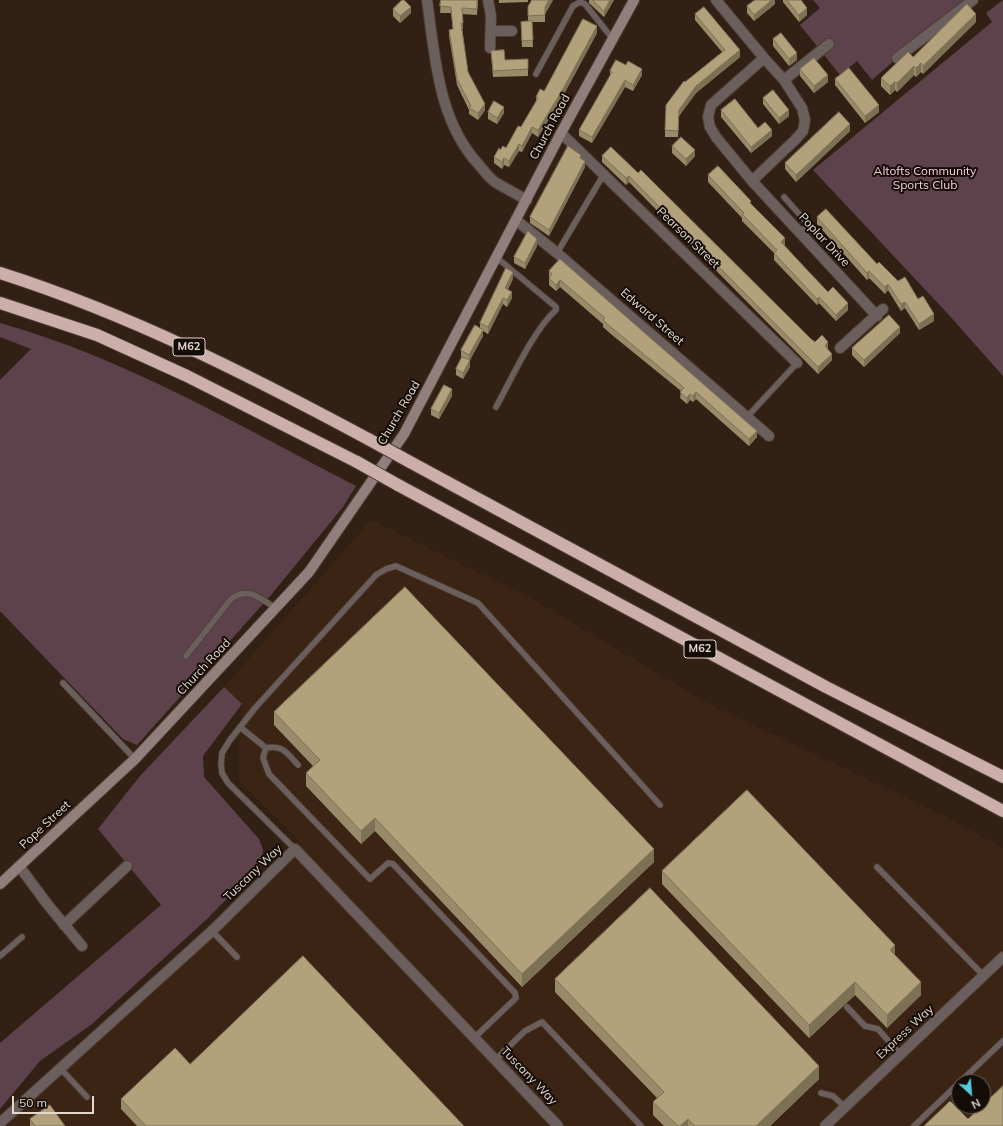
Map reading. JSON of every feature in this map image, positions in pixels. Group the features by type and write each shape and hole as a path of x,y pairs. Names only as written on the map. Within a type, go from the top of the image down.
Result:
{"highway":[{"name":"M62","path":"0,273 82,303 188,346 292,398 826,687 1003,777"},
{"name":"M62","path":"0,303 97,335 187,376 357,462 1003,811"}],"street":[{"path":"427,0 437,70 454,130 468,154 494,181 527,200"},
{"path":"488,0 492,31 490,48"},
{"name":"Church Road","path":"108,784 135,759 309,572 404,434 561,133 634,0"},
{"path":"716,0 784,80 802,108 805,120 803,131 752,181"},
{"path":"897,58 914,52 973,0"},
{"path":"492,31 512,31"},
{"path":"784,80 829,44"},
{"name":"Poplar Drive","path":"764,58 711,105 708,117 710,126 716,137 752,181 799,233 880,312 840,348"},
{"name":"Pearson Street","path":"561,133 797,363"},
{"name":"Edward Street","path":"516,220 557,252 769,436"},
{"name":"Pope Street","path":"0,884 108,784"},
{"name":"Tuscany Way","path":"0,1123 212,931 295,849 558,1126"},
{"path":"19,866 82,946"},
{"path":"64,925 127,866"},
{"name":"Express Way","path":"825,1126 1003,957"}],"lane":[{"path":"536,74 573,6 580,2 585,4 612,38"},
{"path":"557,252 604,174"},
{"path":"784,197 809,225 799,233"},
{"path":"496,257 556,307 556,310 550,314 541,327 496,407"},
{"path":"747,417 797,363"},
{"path":"295,849 232,787 222,773 222,753 256,708 376,575 386,569 396,566 478,603 660,805"},
{"path":"186,656 231,599 238,594 248,593 276,608"},
{"path":"63,683 135,759"},
{"path":"240,728 266,748 272,747 283,749 298,765"},
{"path":"266,748 263,758 269,774 370,879 388,863 393,864 515,993 516,998 474,1038"},
{"path":"877,867 984,976"},
{"path":"212,931 237,957"},
{"path":"0,956 22,937"},
{"path":"847,1007 865,1026 878,1029 900,1054"},
{"path":"495,1060 525,1031 542,1022 641,1126"},
{"path":"968,1074 1003,1041"},
{"path":"60,1068 87,1097"},
{"path":"914,1126 951,1090"},
{"path":"821,1094 833,1096 845,1106"}],"shaded area":[{"path":"371,520 531,598 711,705 943,815 1003,848 1003,1126 0,1126 302,844 239,781 238,758 242,704 224,687"}],"green space":[{"path":"813,0 973,0 897,58 872,80 857,61 840,75 800,25 820,8"},
{"name":"Altofts Community Sports Club","path":"1003,0 1003,376 948,314 813,170 992,22 986,13"},
{"path":"0,323 93,355 138,374 356,486 343,507 271,595 137,745 123,739 0,611 0,380 31,349 0,337"},
{"path":"224,687 242,704 203,756 204,777 259,839 263,850 262,863 207,919 92,1024 40,1061 0,1109 0,1043 161,905 98,829 140,776"}],"building":[{"path":"402,0 404,0 411,7 400,16 393,9"},
{"path":"441,0 477,0 477,9 462,8 463,23 461,23 468,72 485,104 478,113 469,108 471,106 457,79 449,30 453,29 451,7 440,6"},
{"path":"532,0 549,0 545,7 545,15 528,16 528,7"},
{"path":"593,0 610,0 604,11"},
{"path":"755,0 772,0 754,15 747,6"},
{"path":"787,0 801,0 807,8 799,15"},
{"path":"967,4 976,14 923,66 921,63 916,68 914,66 897,83 895,82 890,86 881,78 908,52 913,57"},
{"path":"704,7 740,50 696,86 679,110 678,131 665,130 666,105 684,81 685,82 725,50 695,14"},
{"path":"583,19 597,26 563,89 538,130 532,127 522,146 519,144 509,161 504,158 502,162 494,157 499,148 500,150 503,146 506,148 518,126 521,127 538,98 536,97 540,89 544,91"},
{"path":"532,21 533,40 522,41 521,22"},
{"path":"781,33 797,53 789,59 773,39"},
{"path":"504,50 505,60 528,59 528,69 493,71 491,51"},
{"path":"814,58 828,75 814,86 800,69"},
{"path":"616,60 626,65 628,61 642,69 633,85 625,80 592,137 579,130 612,72 610,71"},
{"path":"849,68 879,105 865,116 835,79"},
{"path":"773,90 789,110 779,118 763,98"},
{"path":"735,99 758,128 765,122 772,130 751,147 721,110"},
{"path":"494,101 504,107 497,118 488,112"},
{"path":"839,112 850,124 796,175 785,163"},
{"path":"681,137 695,150 686,159 672,146"},
{"path":"568,146 581,155 580,158 585,161 549,230 530,217"},
{"path":"611,147 638,173 641,170 811,339 815,342 822,335 828,342 825,346 832,354 818,367 629,176 626,178 602,156"},
{"path":"718,166 751,201 750,203 785,238 781,242 807,270 828,292 833,287 848,303 836,315 819,297 817,299 774,253 777,250 742,214 744,213 708,175"},
{"path":"826,209 877,264 879,262 898,281 905,277 918,299 923,296 934,314 919,324 905,302 901,304 888,284 885,287 869,271 867,273 817,217"},
{"path":"528,231 537,239 525,263 514,257"},
{"path":"560,259 757,431 749,439 696,392 693,396 690,394 687,398 680,392 684,388 681,385 612,328 603,320 605,318 560,280 556,285 549,278 552,274 549,271"},
{"path":"506,268 513,272 505,288 512,292 507,300 503,298 488,327 480,323"},
{"path":"889,315 900,327 864,360 852,348"},
{"path":"475,325 483,330 469,355 461,350"},
{"path":"462,357 470,360 463,373 456,369"},
{"path":"444,385 452,389 439,413 431,409"},
{"path":"405,587 654,849 522,974 375,818 361,831 306,773 320,760 274,712"},
{"path":"747,790 895,945 890,950 921,982 887,1015 855,982 809,1025 662,871"},
{"path":"650,888 819,1066 756,1126 695,1126 688,1119 678,1126 653,1102 664,1092 555,979"},
{"path":"303,956 464,1126 146,1126 121,1099 175,1048 190,1064"},
{"path":"1003,1086 1003,1126 924,1126 950,1101 951,1114 963,1114 968,1119 973,1114 991,1114 991,1097"},
{"path":"50,1105 65,1126 35,1126 30,1119"}]}
